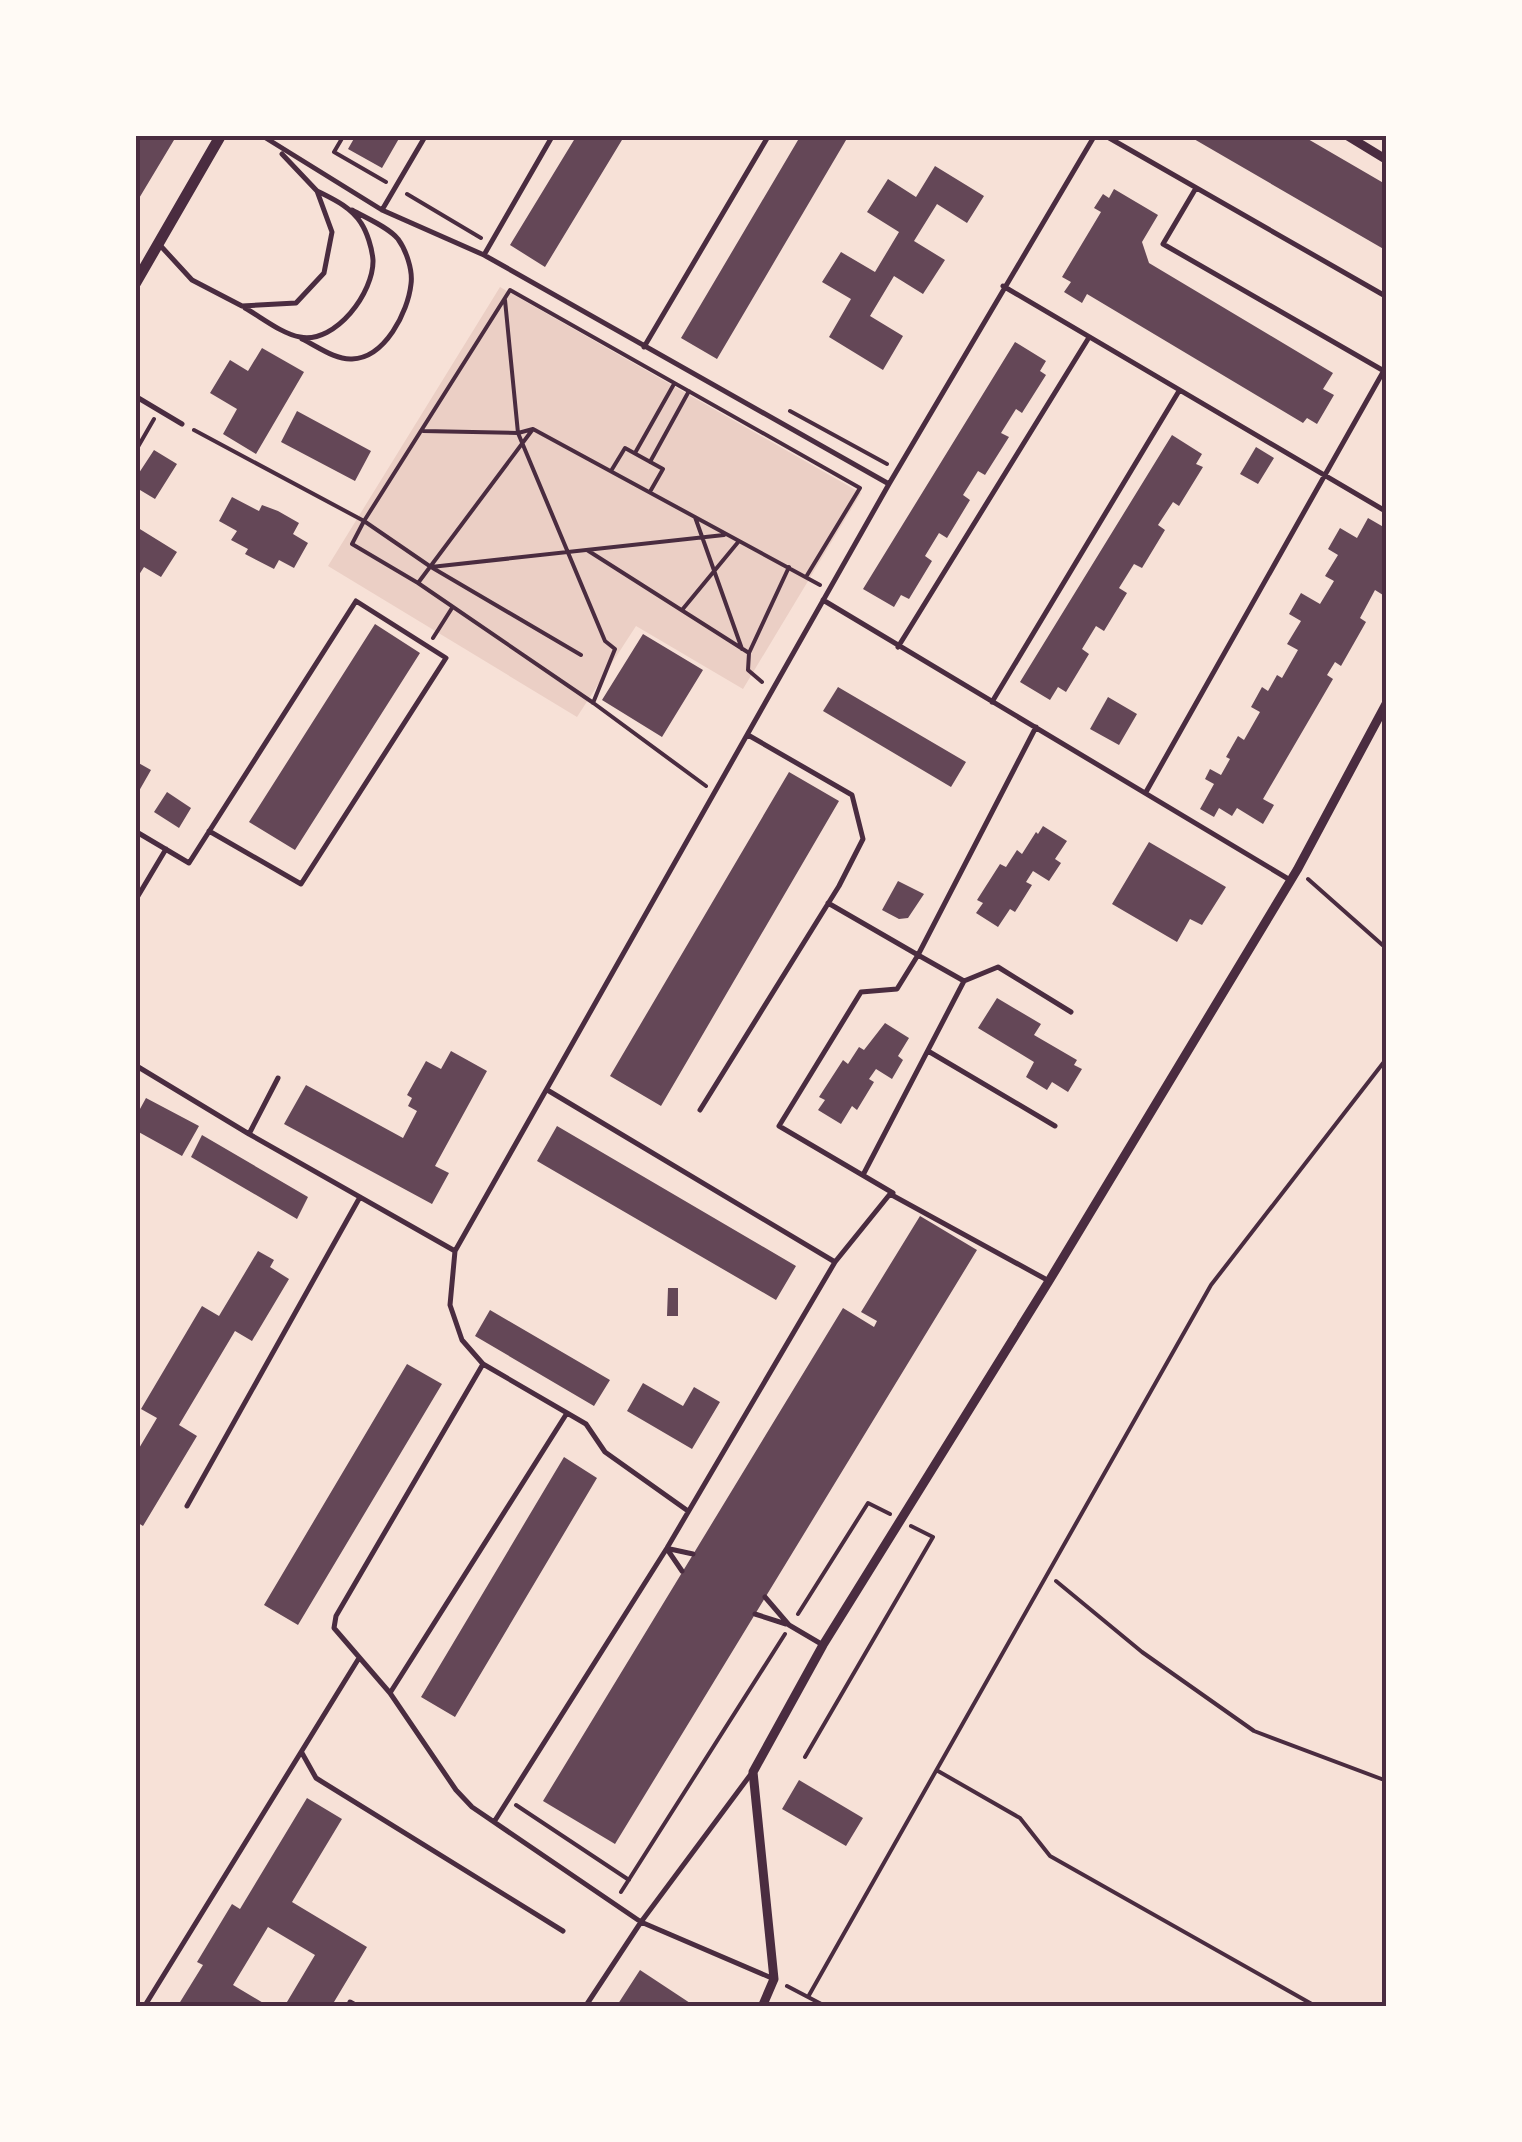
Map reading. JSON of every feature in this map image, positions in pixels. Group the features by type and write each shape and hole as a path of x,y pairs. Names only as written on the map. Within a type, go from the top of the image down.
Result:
{"street":[{"path":"135,284 221,135"},
{"path":"1346,135 1387,160"},
{"path":"762,2007 774,1979 753,1772 823,1646 1296,870 1387,702"}],"lane":[{"path":"260,135 382,210 484,256 889,484"},
{"path":"382,210 426,135"},
{"path":"484,256 553,135"},
{"path":"644,347 768,135"},
{"path":"688,1511 605,1452 586,1424 484,1364 462,1340 450,1305 455,1251 889,484 1095,135"},
{"path":"1104,135 1387,297"},
{"path":"158,243 192,280 299,338 336,356 353,359 371,354 395,327 409,295 409,263 396,236 317,191 277,148"},
{"path":"1146,792 1385,368 1163,244 1196,188"},
{"path":"242,306 296,303 324,272 332,232 317,191"},
{"path":"299,338 318,336 344,322 357,305 373,263 360,221 342,204"},
{"path":"1003,286 1387,512"},
{"path":"898,647 1088,338"},
{"path":"992,702 1179,391"},
{"path":"135,396 182,424"},
{"path":"135,831 189,862 356,600 446,658 301,884 209,831"},
{"path":"823,600 1290,880"},
{"path":"1036,727 896,989 861,992 780,1126 1049,1280"},
{"path":"700,1110 864,839 852,795 748,735"},
{"path":"135,901 166,849"},
{"path":"828,903 964,981"},
{"path":"863,1176 964,981 998,967 1071,1012"},
{"path":"928,1050 1055,1126"},
{"path":"135,1065 455,1251"},
{"path":"249,1134 278,1078"},
{"path":"548,1091 834,1262"},
{"path":"494,1822 667,1548 834,1262 890,1194 896,1195"},
{"path":"186,1506 360,1196"},
{"path":"484,1364 336,1616 334,1628 390,1693 456,1790 472,1807 641,1922 774,1979"},
{"path":"390,1693 566,1413"},
{"path":"667,1548 693,1554"},
{"path":"667,1548 682,1571"},
{"path":"766,1597 789,1625"},
{"path":"755,1614 789,1625 823,1646"},
{"path":"144,2007 359,1658"},
{"path":"302,1753 316,1778 563,1931"},
{"path":"586,2007 641,1922 753,1772"},
{"path":"350,2002 358,2007"}],"path":[{"path":"334,152 344,135"},
{"path":"422,431 533,430 806,577 860,488 510,290 364,521 352,544 418,583 716,792"},
{"path":"506,300 518,433 605,641 614,649 594,703"},
{"path":"635,453 676,382"},
{"path":"650,462 690,390"},
{"path":"135,452 159,410"},
{"path":"182,424 364,521 431,568 582,655"},
{"path":"418,583 533,430"},
{"path":"611,471 625,448 635,453 663,469 650,492"},
{"path":"694,516 742,649"},
{"path":"431,568 728,534"},
{"path":"682,610 740,540"},
{"path":"587,550 749,653"},
{"path":"772,690 748,670 749,653 789,567"},
{"path":"428,646 453,607"},
{"path":"1296,870 1387,948"},
{"path":"808,1997 1210,1285 1387,1058"},
{"path":"613,1905 868,1503 933,1537 805,1757"},
{"path":"1056,1581 1142,1652 1254,1731 1387,1781"},
{"path":"938,1771 1020,1818 1050,1856 1318,2007"},
{"path":"508,1800 628,1880"},
{"path":"774,1979 826,2007"}],"shaded area":[{"path":"500,287 861,493 743,689 636,626 577,717 328,566"}],"building":[{"path":"135,135 177,135 135,205"},
{"path":"356,135 401,135 382,168 348,149"},
{"path":"577,135 625,135 545,267 510,245"},
{"path":"801,135 849,135 717,359 681,338"},
{"path":"1187,135 1301,135 1387,185 1387,251"},
{"path":"935,166 984,196 967,223 937,204 914,241 945,260 923,294 894,276 870,316 903,336 883,370 829,337 851,299 822,282 841,252 875,272 899,232 867,212 888,179 916,197"},
{"path":"1114,189 1158,215 1142,242 1149,263 1333,373 1323,389 1334,395 1317,424 1307,418 1303,423 1087,294 1082,303 1064,292 1071,282 1062,277 1101,212 1094,208 1103,194 1109,198"},
{"path":"1015,342 1046,361 1040,371 1046,375 1022,413 1016,409 1001,433 1009,437 985,475 978,471 963,495 970,500 947,538 939,533 925,556 932,561 909,599 901,595 894,607 863,589"},
{"path":"262,348 304,372 256,454 223,434 237,409 210,393 230,360 248,371"},
{"path":"297,411 371,451 355,481 281,442"},
{"path":"1172,435 1202,454 1196,464 1203,467 1179,506 1173,502 1158,525 1165,530 1142,568 1134,564 1119,588 1127,593 1104,631 1096,626 1082,649 1089,654 1066,692 1058,687 1050,700 1020,682"},
{"path":"1256,447 1274,458 1258,484 1240,474"},
{"path":"154,450 177,464 155,499 135,487 135,479"},
{"path":"232,497 259,511 262,505 278,511 299,523 293,534 308,543 294,568 279,560 274,569 245,554 248,549 231,540 237,531 219,521"},
{"path":"1368,518 1387,529 1387,587 1383,595 1375,590 1360,618 1366,622 1341,666 1335,662 1327,675 1333,679 1263,799 1274,805 1263,824 1237,808 1232,816 1219,808 1214,817 1200,809 1214,784 1205,779 1210,769 1221,775 1238,736 1244,740 1260,712 1251,707 1262,687 1268,691 1277,675 1282,678 1298,650 1287,644 1301,621 1289,614 1301,593 1320,604 1334,581 1325,576 1338,555 1328,549 1340,528 1357,538"},
{"path":"135,526 177,552 161,577 144,567 135,581"},
{"path":"375,624 420,653 295,850 249,822"},
{"path":"643,634 703,670 662,737 602,700"},
{"path":"838,687 966,762 951,787 823,711"},
{"path":"1108,697 1137,714 1119,745 1090,729"},
{"path":"135,761 151,770 135,798"},
{"path":"789,772 839,801 661,1106 610,1076"},
{"path":"167,792 191,808 179,828 154,812"},
{"path":"1043,826 1067,841 1055,859 1061,863 1049,881 1033,871 1026,882 1032,885 1015,912 1010,909 998,927 976,913 983,903 977,900 1000,864 1006,867 1017,850 1022,854"},
{"path":"1149,842 1226,887 1202,925 1190,919 1177,942 1112,904"},
{"path":"898,881 924,894 908,918 899,919 882,910"},
{"path":"997,998 1041,1024 1034,1035 1077,1060 1074,1065 1082,1069 1068,1092 1052,1082 1047,1090 1026,1077 1034,1062 978,1028"},
{"path":"885,1023 909,1038 898,1056 903,1060 892,1079 876,1069 869,1079 874,1082 857,1110 852,1106 841,1124 818,1110 825,1100 819,1097 843,1060 848,1064 859,1047 864,1050"},
{"path":"451,1051 487,1071 435,1166 449,1173 432,1204 284,1124 306,1085 403,1138 417,1111 408,1106 412,1098 407,1095 426,1061 441,1069"},
{"path":"146,1098 199,1126 182,1156 135,1130 135,1118"},
{"path":"557,1126 796,1266 776,1300 537,1161"},
{"path":"202,1135 308,1197 297,1219 191,1157"},
{"path":"920,1216 977,1250 615,1844 543,1801 843,1308 874,1327 877,1321 861,1312"},
{"path":"258,1251 274,1260 270,1267 289,1279 252,1341 235,1331 179,1425 197,1436 143,1526 135,1521 135,1455 157,1418 141,1409 202,1306 219,1316"},
{"path":"668,1288 678,1288 678,1316 667,1316"},
{"path":"490,1310 610,1380 594,1406 475,1336"},
{"path":"407,1364 442,1384 298,1625 264,1605"},
{"path":"643,1383 683,1406 694,1387 720,1402 692,1449 627,1411"},
{"path":"564,1457 597,1478 455,1717 421,1697"},
{"path":"799,1780 863,1818 846,1846 782,1809"},
{"path":"307,1798 342,1819 292,1902 367,1947 331,2007 284,2007 315,1955 268,1927 233,1985 270,2007 177,2007 203,1965 197,1962 232,1904 240,1909"},
{"path":"640,1970 690,2003 687,2007 616,2007"}]}
